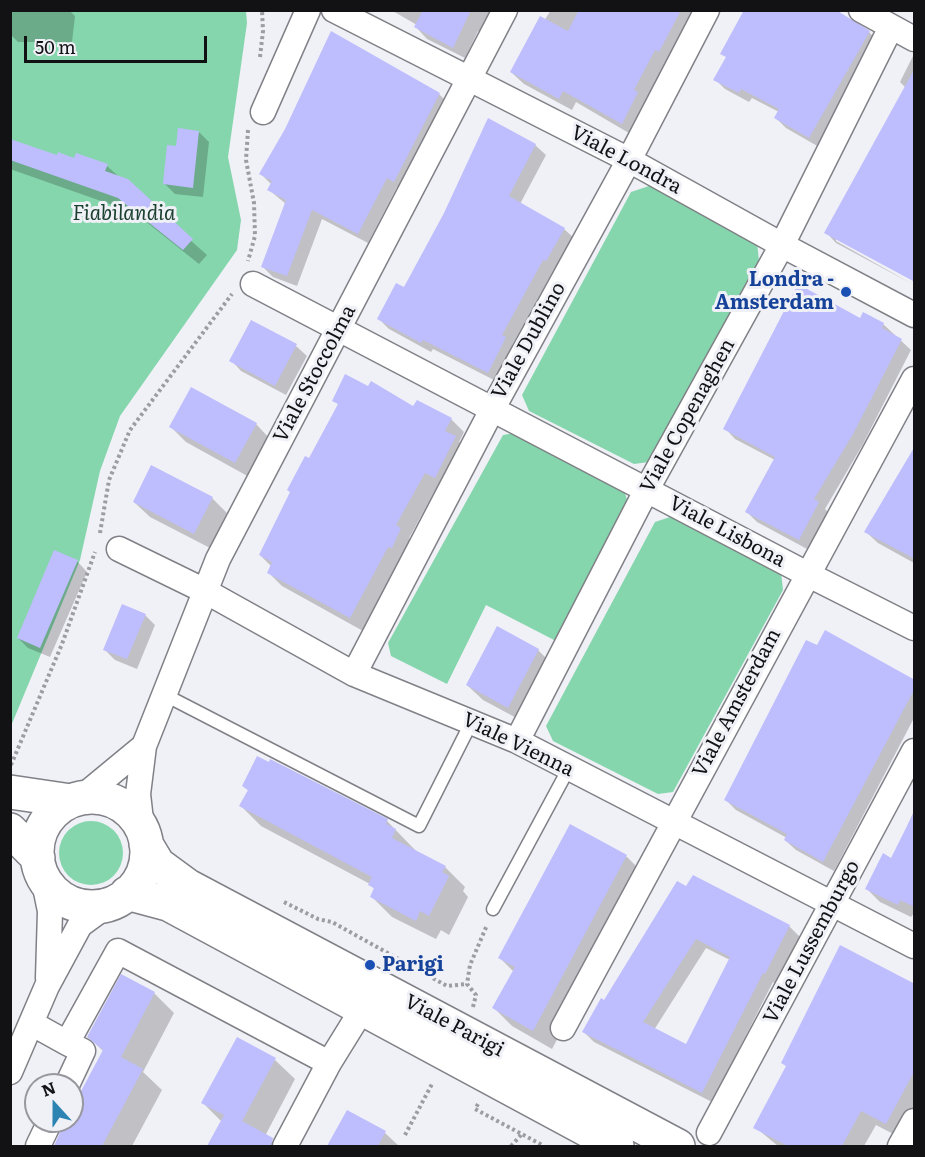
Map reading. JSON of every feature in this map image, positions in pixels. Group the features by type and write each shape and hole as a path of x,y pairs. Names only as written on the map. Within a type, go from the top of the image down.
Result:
{"main road":[{"path":"10,792 76,799 97,797 124,807 144,837 143,872 119,898 94,906 79,905 63,899 10,830"},
{"path":"40,868 39,836 45,822 54,812 76,799"},
{"name":"Viale Parigi","path":"144,837 158,864 188,886 678,1146"},
{"name":"Viale Parigi","path":"119,898 168,904 617,1146"}],"street":[{"path":"256,119 308,10"},
{"name":"Viale Londra","path":"334,10 468,81 629,160 782,245 915,315"},
{"name":"Viale Stoccolma","path":"144,837 138,794 144,746 218,559 505,10"},
{"name":"Viale Dublino","path":"354,674 492,408 629,160 707,10"},
{"path":"861,10 915,39"},
{"name":"Viale Copenaghen","path":"517,741 647,489 782,245 891,27"},
{"name":"Viale Lisbona","path":"245,280 807,574 915,627"},
{"name":"Viale Amsterdam","path":"563,1028 672,822 915,379"},
{"name":"Viale Vienna","path":"119,549 205,591 354,674 517,741 915,946"},
{"name":"Viale Stoccolma","path":"76,799 144,746"},
{"name":"Viale Lussemburgo","path":"709,1133 915,751"},
{"path":"40,868 50,911 47,986"},
{"path":"10,1072 47,986 80,925 119,898"},
{"path":"67,1043 118,951 329,1063"},
{"path":"285,1146 329,1063 363,1008"},
{"path":"31,1023 83,1051 73,1073"},
{"path":"900,1146 915,1120"}],"lane":[{"path":"165,695 419,826 472,721"},
{"path":"494,909 569,768"}],"path":[{"path":"259,60 263,31 262,10"},
{"path":"10,766 66,633 98,543 109,480 130,430 245,280 255,236 254,203 246,160 256,119"},
{"path":"276,898 318,920 332,922 447,986 467,984"},
{"path":"473,1007 476,995 467,984 470,965 494,909"},
{"path":"405,1135 432,1084"},
{"path":"483,1096 475,1109 544,1146"},
{"path":"511,1146 521,1134"}],"green space":[{"name":"Fiabilandia","path":"11,11 246,11 247,23 228,157 241,220 237,250 120,416 100,471 80,560 11,726"},
{"path":"652,185 757,242 759,261 649,462 634,464 529,411 522,395 631,192"},
{"path":"520,432 624,490 629,506 556,641 486,605 447,684 391,656 388,643 503,435"},
{"path":"676,515 781,572 783,590 673,792 658,794 553,741 546,726 655,522"},
{"path":"91,821 109,827 117,835 123,853 117,871 109,879 91,885 73,879 65,871 59,853 65,835 73,827"}],"building":[{"path":"423,10 471,10 453,48 414,27"},
{"path":"579,10 681,10 659,52 655,50 634,90 638,92 622,124 563,91 559,99 510,72 540,16 568,31"},
{"path":"744,10 836,10 870,31 809,138 774,118 779,109 741,89 739,93 713,80 726,57 720,54"},
{"path":"331,31 440,93 394,182 387,178 358,234 312,210 287,276 261,267 286,200 267,190 272,181 259,174 285,129"},
{"path":"915,68 915,282 824,233"},
{"path":"488,118 536,144 509,196 565,228 546,261 543,260 502,335 506,337 488,373 423,340 421,343 377,319 396,283 404,287 444,213"},
{"path":"178,128 199,131 193,188 163,184 167,145 176,146"},
{"path":"10,139 57,155 58,152 74,158 76,153 108,164 105,171 128,179 193,239 183,250 118,198 10,160"},
{"path":"798,284 860,318 863,312 884,323 882,328 902,339 853,434 814,499 819,502 799,540 745,512 775,457 723,429"},
{"path":"251,320 297,344 275,386 229,361"},
{"path":"345,374 368,386 371,381 413,406 417,400 452,418 445,431 456,436 435,478 425,473 396,525 401,528 392,548 388,547 350,618 267,573 272,562 259,555 290,492 287,490 305,456 309,458 338,404 332,401"},
{"path":"191,387 257,423 235,463 169,427"},
{"path":"915,446 915,559 864,532"},
{"path":"151,465 213,497 194,534 133,502"},
{"path":"54,550 78,560 40,648 17,638"},
{"path":"122,604 146,614 127,659 103,650"},
{"path":"497,626 539,649 508,708 466,685"},
{"path":"825,630 915,680 915,688 823,862 784,840 787,834 724,800 806,640 817,645"},
{"path":"257,756 269,762 270,759 388,819 386,824 396,829 392,838 446,866 442,872 449,876 429,916 420,911 416,921 370,897 374,888 368,885 372,877 239,806 248,790 242,786"},
{"path":"915,810 915,907 900,900 898,905 865,889 883,853 891,858"},
{"path":"570,824 627,855 533,1031 492,1008 515,967 498,958"},
{"path":"693,875 790,925 702,1093 582,1032 601,998 604,1000 677,881 686,886","holes":["696,939 730,957 686,1044 643,1022"]},
{"path":"840,945 915,984 915,1070 886,1124 861,1111 842,1146 788,1146 753,1128 786,1066 781,1063"},
{"path":"121,974 155,992 121,1057 143,1069 102,1146 54,1146 60,1133 84,1133 84,1086 103,1050 87,1037"},
{"path":"237,1037 276,1058 242,1121 273,1138 271,1146 207,1146 224,1115 201,1103"},
{"path":"347,1110 386,1131 378,1146 327,1146"}],"place":[{"name":"Londra - Amsterdam","path":"846,292"},
{"name":"Parigi","path":"370,965"}]}
